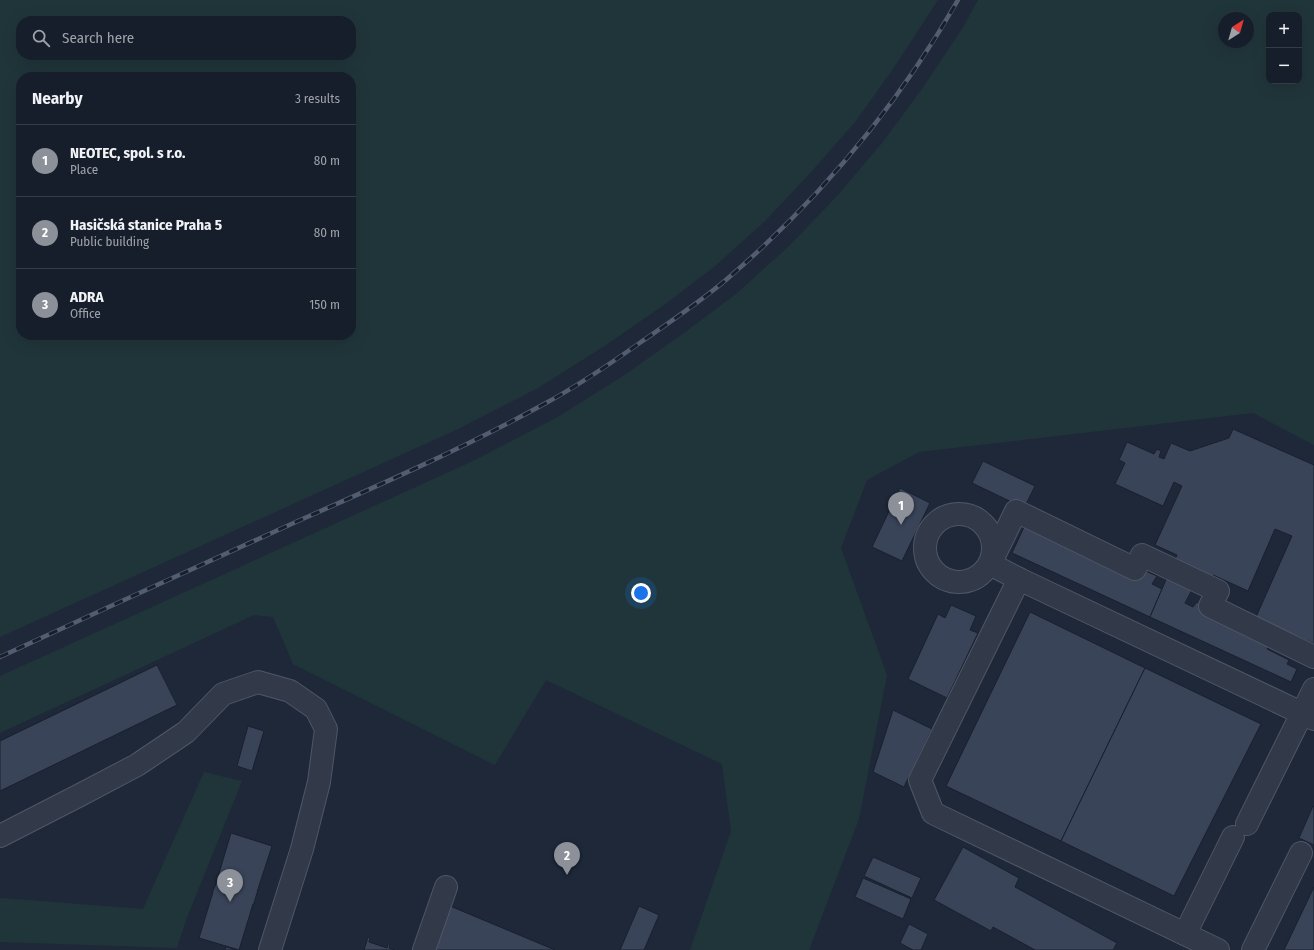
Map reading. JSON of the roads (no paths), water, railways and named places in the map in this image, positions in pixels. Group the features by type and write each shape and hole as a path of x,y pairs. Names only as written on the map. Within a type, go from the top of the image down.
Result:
{"lane":[{"path":"1308,716 990,564 1016,511 1135,569 1142,555 1218,591 1210,606 1314,657"},
{"path":"1019,579 920,780 933,813 1218,950"},
{"path":"0,836 80,796 137,765 186,732 223,694 258,682 290,691 316,709 326,728 319,782 302,849 270,950"},
{"path":"1185,934 1240,831 1308,716 1314,689"},
{"path":"1253,950 1301,853"},
{"path":"424,950 446,887"}],"railway":[{"path":"0,657 455,450 558,396 618,358 685,312 727,279 761,249 825,184 883,114 910,77 958,0"}],"place":[{"name":"NEOTEC, spol. s r.o.","path":"901,525"},
{"name":"Hasičská stanice Praha 5","path":"567,875"},
{"name":"ADRA","path":"230,902"}]}
